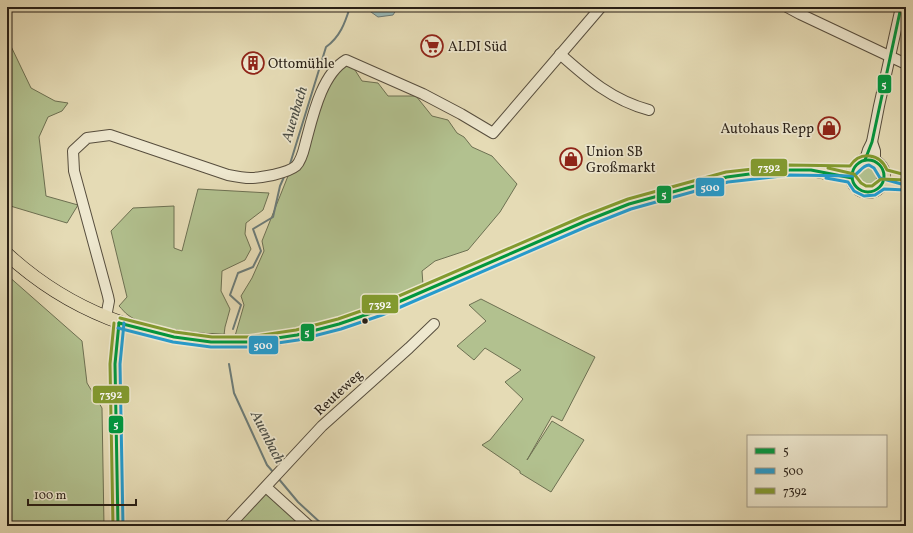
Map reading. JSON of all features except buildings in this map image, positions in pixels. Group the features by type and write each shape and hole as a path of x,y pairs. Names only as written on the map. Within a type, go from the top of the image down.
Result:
{"main road":[{"path":"870,161 880,166 882,179 874,190 865,192 856,187 852,174 859,163 870,161"},
{"path":"7,254 50,287 69,299 119,323 174,338 202,341 268,340 299,335 355,319 380,310 586,221 629,204 727,177 790,170 811,170 852,174"},
{"path":"882,179 906,180"},
{"path":"882,179 906,185"}],"street":[{"path":"106,317 109,301 108,296 74,171 73,151 87,138 110,135 228,175 247,179 261,178 291,170 297,165 303,154 312,118 326,82 334,69 346,60 423,94 493,133 602,7"},
{"path":"787,7 906,64"},
{"path":"870,161 875,151 872,142 901,7"},
{"path":"560,54 596,86 634,106 649,110"},
{"path":"118,526 115,364 119,323"},
{"name":"Reuteweg","path":"228,526 322,426 434,324"},
{"path":"269,484 309,526"}],"green space":[{"path":"7,38 31,88 55,101 68,103 62,111 48,117 39,137 46,196 78,205 67,223 7,205"},
{"path":"346,64 353,67 362,81 378,83 388,96 416,96 432,116 448,120 457,133 464,137 472,147 492,156 517,184 500,212 468,250 435,261 422,271 423,285 331,320 260,335 235,336 244,305 241,296 252,278 264,251 262,241 288,176 301,166 328,84"},
{"path":"865,165 873,165 880,172 880,180 873,187 865,187 858,180 858,172"},
{"path":"198,189 269,193 263,210 246,223 245,234 251,249 245,260 222,271 221,291 230,309 224,335 202,334 160,328 137,320 128,315 119,306 127,297 111,231 133,208 174,206 174,248 182,251"},
{"path":"7,275 82,341 87,383 102,408 104,526 7,526"},
{"path":"481,299 595,357 562,421 552,416 527,460 552,421 584,440 551,492 520,473 520,471 482,445 490,440 523,399 505,382 521,370 485,348 474,360 457,346 486,321 469,305"},
{"path":"266,494 305,526 234,526 258,499"}],"water":[{"path":"364,7 398,7 393,15 378,17"}],"waterway":[{"name":"Auenbach","path":"290,164 326,47 335,39 344,24 350,7"},
{"name":"Auenbach","path":"233,329 241,305 230,295 238,273 253,267 261,251 253,229 273,217 280,186 284,177"},
{"name":"Auenbach","path":"229,364 234,393 267,465 274,473"},
{"name":"Auenbach","path":"278,478 298,502 324,526"}],"transit line":[{"name":"5","path":"865,160 872,142 901,7"},
{"name":"7392","path":"120,318 175,332 212,337 249,337 296,330 338,319 378,305 584,216 628,199 726,172 789,165 850,166 859,158 870,156 880,160 887,170 906,175"},
{"name":"5","path":"868,160 874,161 881,167 884,176 883,182 877,189 868,192 862,191 855,185 852,176 853,170 859,163 868,160"},
{"name":"500","path":"118,328 173,342 211,347 250,347 298,340 341,329 382,315 588,226 631,209 728,182 790,175 853,176 869,165 874,168 880,178 905,185"},
{"name":"7392","path":"828,168 854,174 861,183 866,186 872,186 881,179 906,180"},
{"name":"5","path":"119,323 174,337 211,342 250,342 297,335 339,324 380,310 586,221 629,204 727,177 757,173 811,170 852,178"},
{"name":"500","path":"826,178 848,182 854,191 864,196 875,195 884,189 906,190"},
{"name":"7392","path":"113,526 110,364 114,323"},
{"name":"5","path":"118,526 115,364 119,323"},
{"name":"500","path":"123,526 120,364 124,323"}],"place":[{"name":"ALDI Süd","path":"432,46"},
{"name":"Ottomühle","path":"253,63"},
{"name":"Autohaus Repp","path":"829,128"},
{"name":"Union SB Großmarkt","path":"571,159"}]}
